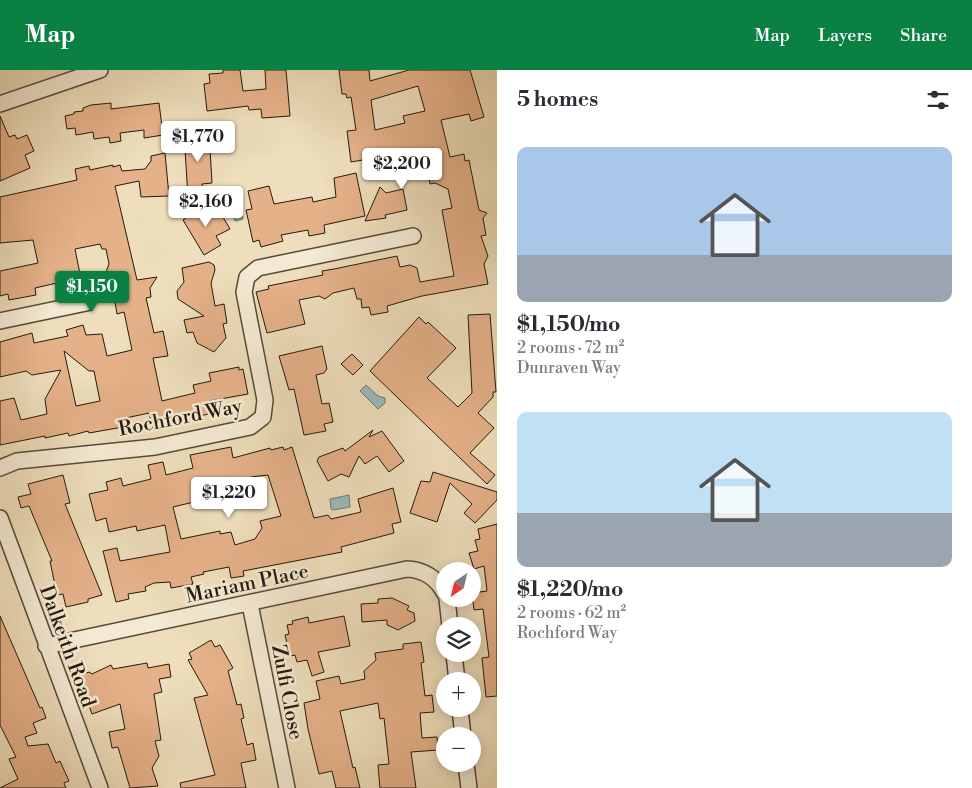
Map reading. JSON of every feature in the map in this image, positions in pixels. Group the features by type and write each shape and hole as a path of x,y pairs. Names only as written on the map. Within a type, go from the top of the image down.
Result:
{"street":[{"path":"0,104 100,70"},
{"name":"Rochford Way","path":"0,468 17,461 155,447 250,427 263,417 265,400 244,292 247,277 258,268 413,236"},
{"path":"0,322 86,303"},
{"name":"Dalkeith Road","path":"0,518 100,788"},
{"name":"Mariam Place","path":"46,646 407,569 425,572 436,582"},
{"name":"Zulfi Close","path":"250,604 287,788"},
{"path":"467,772 469,788"}],"water":[{"path":"239,199 243,219 235,221 230,200"},
{"path":"366,385 378,396 385,398 385,403 378,409 360,391"},
{"path":"349,495 350,507 331,509 330,499"}],"building":[{"path":"223,70 240,70 243,91 266,89 265,70 286,70 290,116 262,118 261,109 249,110 248,106 207,111 204,84 210,83 209,74 223,73"},
{"path":"339,70 369,70 370,81 409,70 470,70 484,117 471,121 469,114 441,120 450,157 464,154 465,161 469,160 479,210 487,213 483,218 486,235 481,236 488,256 484,264 488,284 422,296 387,306 388,312 371,315 369,307 362,308 361,299 357,299 354,288 333,293 325,299 319,296 299,300 305,324 267,333 256,292 269,289 268,286 323,275 322,271 397,256 400,267 410,265 417,268 420,282 454,276 442,210 452,208 448,189 435,183 430,184 428,172 414,174 410,156 404,158 403,153 351,162 347,131 356,130 351,97 347,98 346,94 342,94","holes":["418,86 425,111 403,116 405,123 375,130 371,100"]},
{"path":"111,103 111,109 159,103 163,135 144,138 144,130 120,133 121,141 110,143 109,137 94,139 93,132 76,135 75,128 67,129 65,116 83,111 83,108 91,105"},
{"path":"0,116 9,137 15,135 17,139 27,135 34,151 25,155 30,168 0,181"},
{"path":"209,131 212,183 202,184 203,197 188,198 185,149 190,148 187,132"},
{"path":"165,153 169,196 141,197 139,181 115,186 137,280 157,277 150,288 151,297 146,298 154,333 163,331 168,356 153,358 162,401 195,393 193,385 211,381 209,373 239,367 239,370 243,369 248,394 209,401 212,413 176,422 152,426 149,413 121,419 123,427 89,433 88,431 69,436 68,433 45,438 45,436 0,445 0,401 14,398 21,420 47,414 45,399 61,370 32,375 26,371 0,377 0,342 32,333 34,343 68,336 66,330 83,325 86,335 102,334 107,356 132,350 124,312 117,314 115,302 112,302 109,288 115,277 106,272 109,264 106,249 102,249 100,244 75,249 80,274 56,279 57,283 35,288 36,295 9,300 8,294 0,296 0,271 38,263 33,240 0,243 0,197 77,180 75,169 89,166 90,170 113,165 113,167 120,165 122,171 145,169 151,161 151,156","holes":["64,351 89,371 94,371 100,401 76,406"]},
{"path":"356,173 365,216 324,225 325,233 309,236 308,230 281,235 283,241 261,247 259,240 253,242 246,210 252,209 248,191 269,186 274,204 312,197 313,202 336,197 334,178"},
{"path":"380,187 386,193 403,189 407,210 385,215 386,218 365,221"},
{"path":"203,203 203,215 217,207 230,229 216,236 221,245 204,255 183,220 187,217 185,214"},
{"path":"209,262 214,265 215,270 211,283 215,306 224,304 227,323 223,324 226,338 214,352 197,343 193,332 187,333 184,320 204,316 178,299 177,291 184,282 182,268"},
{"path":"490,314 496,392 493,392 493,397 478,413 494,428 470,453 495,475 487,484 370,371 419,317 426,324 428,322 456,348 427,378 458,407 472,393 468,315"},
{"path":"322,346 327,369 324,373 316,375 322,404 329,403 333,422 324,424 326,431 304,435 294,389 289,390 279,356"},
{"path":"352,354 363,365 353,375 341,364"},
{"path":"373,430 369,437 382,431 404,461 389,472 377,456 365,464 359,456 349,477 341,474 328,481 317,461 319,457 343,448 345,451"},
{"path":"231,447 233,458 270,448 271,450 283,447 284,450 292,447 314,518 328,515 331,519 361,512 358,499 393,488 401,522 392,524 394,533 341,547 342,552 243,571 244,576 231,578 229,567 203,572 204,574 191,577 193,584 171,588 170,582 154,583 145,587 146,591 128,594 129,599 116,602 103,551 117,548 120,561 170,552 165,525 137,531 136,526 109,532 106,518 96,521 89,494 108,490 106,482 121,478 123,486 151,479 148,465 163,462 166,475 193,468 190,455","holes":["268,475 281,516 260,521 262,528 255,539 235,545 231,532 220,534 220,531 181,539 173,507 198,501 208,508 214,507 224,495 243,491 251,477"]},
{"path":"433,472 497,492 497,500 475,523 464,513 472,504 450,483 437,522 410,513 421,481 430,482"},
{"path":"63,475 70,503 65,504 102,595 88,599 88,602 66,607 63,594 57,595 50,561 52,561 29,506 21,508 18,497 31,494 28,484"},
{"path":"497,524 497,696 486,697 482,658 489,657 483,609 474,610 474,608 481,608 481,592 487,591 484,566 481,567 481,562 472,562 469,553 478,551 475,540 480,539 478,529"},
{"path":"392,598 409,606 407,610 414,613 415,621 398,630 387,625 387,620 362,622 361,604 378,603 378,599"},
{"path":"0,616 46,718 33,723 37,733 25,737 28,746 48,744 56,763 60,761 69,781 64,783 66,788 0,788 18,779 9,759 16,757 0,725"},
{"path":"344,616 350,646 318,652 324,672 312,676 307,660 297,662 295,655 290,656 285,635 289,634 287,625 293,624 292,621 308,617 309,623"},
{"path":"211,640 215,647 220,645 233,668 228,671 237,705 241,704 244,718 241,719 247,745 253,743 256,760 241,763 246,788 181,788 180,783 215,775 194,698 208,695 188,660 192,659 189,653"},
{"path":"421,642 424,662 421,663 425,696 432,695 434,712 420,713 422,738 436,737 436,750 411,752 416,788 380,788 378,765 389,764 384,718 380,719 378,703 340,711 353,768 355,767 360,788 336,788 332,771 319,774 304,703 320,699 316,681 339,676 341,684 365,679 364,671 376,660 375,653 403,649 403,644"},
{"path":"147,663 148,668 169,664 171,677 159,679 162,692 154,694 161,740 155,741 159,756 152,768 158,786 130,788 118,747 112,748 109,732 125,729 120,704 92,714 78,676 89,672 92,674 111,665 113,669"}]}
